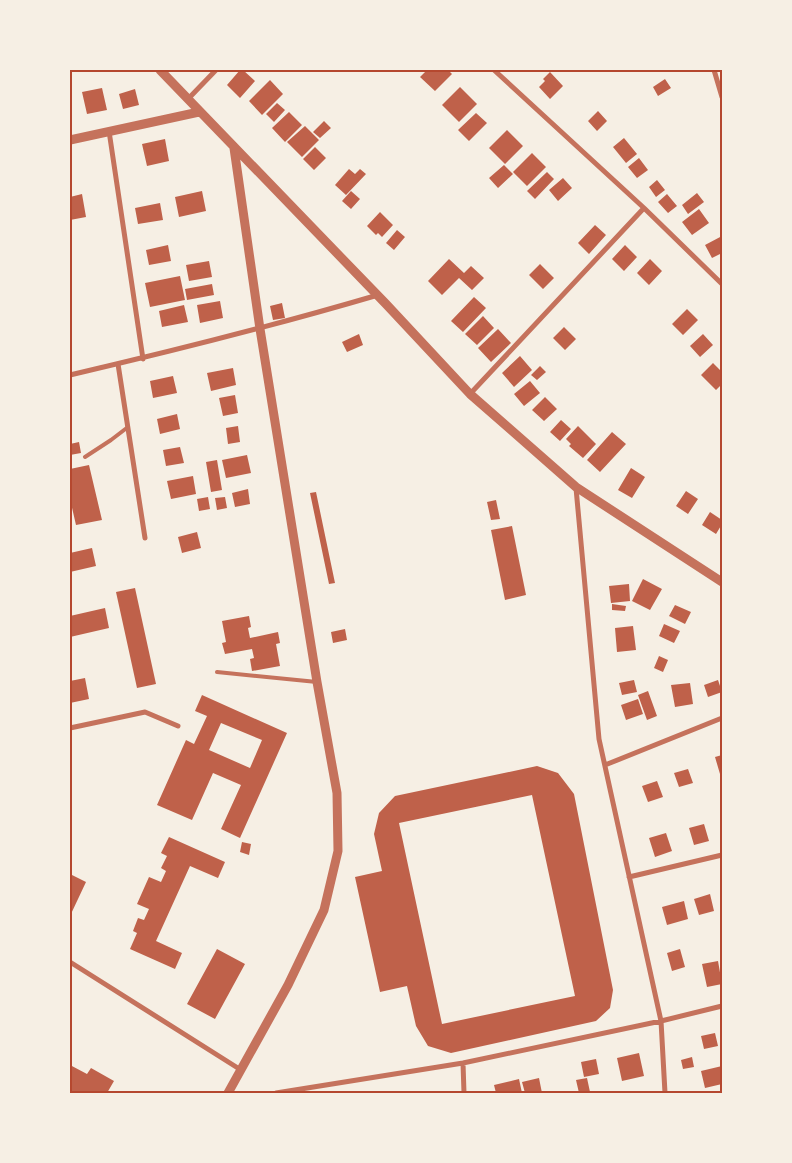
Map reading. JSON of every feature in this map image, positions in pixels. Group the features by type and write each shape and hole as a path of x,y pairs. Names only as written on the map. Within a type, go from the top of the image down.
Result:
{"street":[{"path":"160,70 470,394 576,488 722,582"},
{"path":"187,100 216,70"},
{"path":"494,70 644,208 722,284"},
{"path":"714,70 722,98"},
{"path":"70,140 199,112"},
{"path":"109,131 143,359"},
{"path":"228,1093 288,985 324,910 338,851 337,793 317,682 260,329 234,148"},
{"path":"470,394 644,208"},
{"path":"70,375 143,359 260,329 378,296"},
{"path":"118,364 145,538"},
{"path":"576,488 599,739 661,1021 665,1093"},
{"path":"70,728 144,712 178,726"},
{"path":"605,765 722,718"},
{"path":"629,877 722,855"},
{"path":"70,962 241,1070"},
{"path":"276,1093 463,1063 661,1021 722,1006"},
{"path":"463,1063 464,1093"}],"lane":[{"path":"85,457 128,427"},
{"path":"217,672 317,682"}],"building":[{"path":"240,70 243,70 255,81 240,98 227,85"},
{"path":"427,70 448,70 452,74 435,91 420,77"},
{"path":"550,72 563,86 550,99 539,87 545,81 543,79"},
{"path":"665,79 671,88 658,96 653,87"},
{"path":"270,80 283,94 262,115 249,101"},
{"path":"460,87 477,104 459,122 442,105"},
{"path":"102,88 107,110 87,114 82,92"},
{"path":"135,89 139,105 123,109 119,94"},
{"path":"277,103 285,110 274,122 266,114"},
{"path":"598,111 607,121 597,131 588,121"},
{"path":"289,112 302,125 285,142 272,128"},
{"path":"476,113 487,123 469,141 458,130"},
{"path":"324,121 331,128 320,138 313,132"},
{"path":"305,126 319,140 302,157 287,142"},
{"path":"507,130 523,146 505,164 489,148"},
{"path":"624,138 637,154 626,163 613,147"},
{"path":"165,139 169,161 147,166 142,144"},
{"path":"315,147 326,158 314,170 303,159"},
{"path":"532,153 546,167 527,186 513,172"},
{"path":"639,158 648,170 637,178 628,167"},
{"path":"504,165 513,174 498,188 489,178"},
{"path":"349,169 355,174 360,169 366,174 346,195 335,185"},
{"path":"547,172 554,179 535,199 527,191"},
{"path":"563,178 572,188 558,201 549,190"},
{"path":"657,180 665,190 656,197 649,187"},
{"path":"202,191 206,211 179,217 175,197"},
{"path":"351,191 360,199 351,209 342,201"},
{"path":"697,193 704,202 688,214 682,205"},
{"path":"82,194 86,217 70,220 70,197"},
{"path":"667,194 677,206 668,213 658,202"},
{"path":"160,203 163,220 138,224 135,208"},
{"path":"699,209 709,223 692,235 682,222"},
{"path":"380,212 393,225 382,237 378,233 376,235 367,226"},
{"path":"595,225 606,235 589,254 578,243"},
{"path":"397,230 405,237 394,250 386,243"},
{"path":"722,236 722,253 712,258 705,245"},
{"path":"168,245 171,261 149,265 146,250"},
{"path":"625,245 637,257 624,271 612,259"},
{"path":"449,259 464,273 471,266 484,278 472,290 459,278 442,295 428,281"},
{"path":"650,259 662,271 649,285 637,273"},
{"path":"209,261 212,277 189,281 186,265"},
{"path":"540,264 554,278 543,289 529,275"},
{"path":"180,276 185,300 150,307 145,283"},
{"path":"212,284 214,295 187,300 185,289"},
{"path":"474,297 486,308 463,332 451,321"},
{"path":"220,301 223,318 200,323 197,305"},
{"path":"282,303 285,318 273,320 270,306"},
{"path":"184,305 188,322 162,327 159,311"},
{"path":"687,309 698,320 683,335 672,324"},
{"path":"483,316 494,328 477,345 465,334"},
{"path":"564,327 576,339 565,350 553,338"},
{"path":"498,329 511,343 491,362 478,348"},
{"path":"359,334 363,345 347,352 342,342"},
{"path":"703,334 713,345 700,357 690,346"},
{"path":"520,356 532,370 514,387 502,373"},
{"path":"713,363 722,372 722,384 716,390 701,375"},
{"path":"540,366 546,372 537,380 531,375"},
{"path":"233,368 236,385 211,391 207,373"},
{"path":"173,376 177,393 153,398 150,381"},
{"path":"530,381 540,393 524,406 514,394"},
{"path":"235,395 238,413 223,416 219,398"},
{"path":"545,397 557,409 544,421 532,410"},
{"path":"177,414 180,429 160,434 157,419"},
{"path":"561,420 571,429 560,441 550,432"},
{"path":"238,426 240,442 228,444 226,428"},
{"path":"578,426 596,444 583,458 569,446 571,444 566,439"},
{"path":"612,432 626,444 600,472 587,460"},
{"path":"79,442 81,453 70,455 70,444"},
{"path":"180,447 184,463 166,466 163,450"},
{"path":"247,455 251,473 226,478 222,460"},
{"path":"217,460 222,490 211,492 206,462"},
{"path":"89,465 102,520 76,525 70,499 70,469"},
{"path":"631,468 645,477 632,498 618,490"},
{"path":"193,476 196,494 171,499 167,481"},
{"path":"248,489 250,504 235,507 232,493"},
{"path":"686,491 698,499 688,514 676,506"},
{"path":"316,492 335,583 329,584 310,493"},
{"path":"208,497 210,509 199,511 197,499"},
{"path":"225,497 227,508 217,510 215,498"},
{"path":"496,500 500,519 491,520 487,502"},
{"path":"710,512 722,520 722,524 716,534 702,525"},
{"path":"512,526 526,595 505,600 491,530"},
{"path":"197,532 201,548 182,553 178,537"},
{"path":"92,548 96,566 70,572 70,553"},
{"path":"643,579 662,589 650,610 632,601"},
{"path":"629,584 630,601 611,603 609,586"},
{"path":"135,588 156,684 137,688 116,592"},
{"path":"612,604 626,606 625,611 612,610"},
{"path":"675,605 691,612 685,624 669,616"},
{"path":"105,608 109,628 70,637 70,616"},
{"path":"249,616 251,627 248,628 250,638 278,632 280,643 276,644 280,666 252,671 250,659 254,658 252,649 225,654 222,643 226,642 222,621"},
{"path":"664,624 680,631 674,643 659,636"},
{"path":"633,626 636,650 617,652 615,628"},
{"path":"345,629 347,640 333,643 331,632"},
{"path":"659,656 668,660 663,672 654,668"},
{"path":"85,678 89,699 70,703 70,681"},
{"path":"634,680 637,692 622,695 619,683"},
{"path":"718,680 722,692 708,697 704,685"},
{"path":"690,683 693,704 675,707 671,685"},
{"path":"648,691 657,716 647,720 638,695"},
{"path":"202,695 287,733 240,838 221,829 241,785 213,773 192,820 157,805 186,740 194,744 207,716 195,711","holes":["221,723 262,740 250,768 209,750"]},
{"path":"638,699 643,714 626,720 621,705"},
{"path":"722,755 722,773 720,774 715,757"},
{"path":"537,766 558,773 574,794 613,990 610,1008 596,1021 451,1053 428,1046 416,1026 407,986 380,992 355,877 382,871 374,834 379,813 395,796","holes":["532,795 575,996 442,1024 399,823"]},
{"path":"688,769 693,783 679,787 674,773"},
{"path":"657,781 663,797 648,802 642,786"},
{"path":"704,824 709,841 694,845 689,828"},
{"path":"666,833 672,851 655,857 649,838"},
{"path":"169,837 225,862 218,878 190,866 156,941 182,953 175,969 130,949 137,933 133,931 138,918 144,920 149,909 137,904 149,877 161,882 166,871 161,868 167,856 161,853"},
{"path":"242,842 251,844 249,855 240,852"},
{"path":"70,874 86,882 70,916"},
{"path":"710,894 714,911 699,915 694,899"},
{"path":"684,901 688,919 667,925 662,907"},
{"path":"217,949 245,964 215,1019 187,1004"},
{"path":"680,949 685,967 672,971 667,953"},
{"path":"718,961 722,984 707,987 702,964"},
{"path":"715,1033 718,1046 704,1049 701,1036"},
{"path":"639,1053 644,1076 622,1081 617,1058"},
{"path":"692,1057 694,1067 683,1069 681,1060"},
{"path":"596,1059 599,1074 584,1077 581,1062"},
{"path":"70,1065 87,1074 91,1068 114,1081 107,1093 70,1093"},
{"path":"722,1066 722,1084 705,1088 701,1071"},
{"path":"539,1078 542,1093 525,1093 522,1082"},
{"path":"587,1078 590,1092 579,1093 576,1080"},
{"path":"519,1079 522,1093 496,1093 494,1085"}]}
